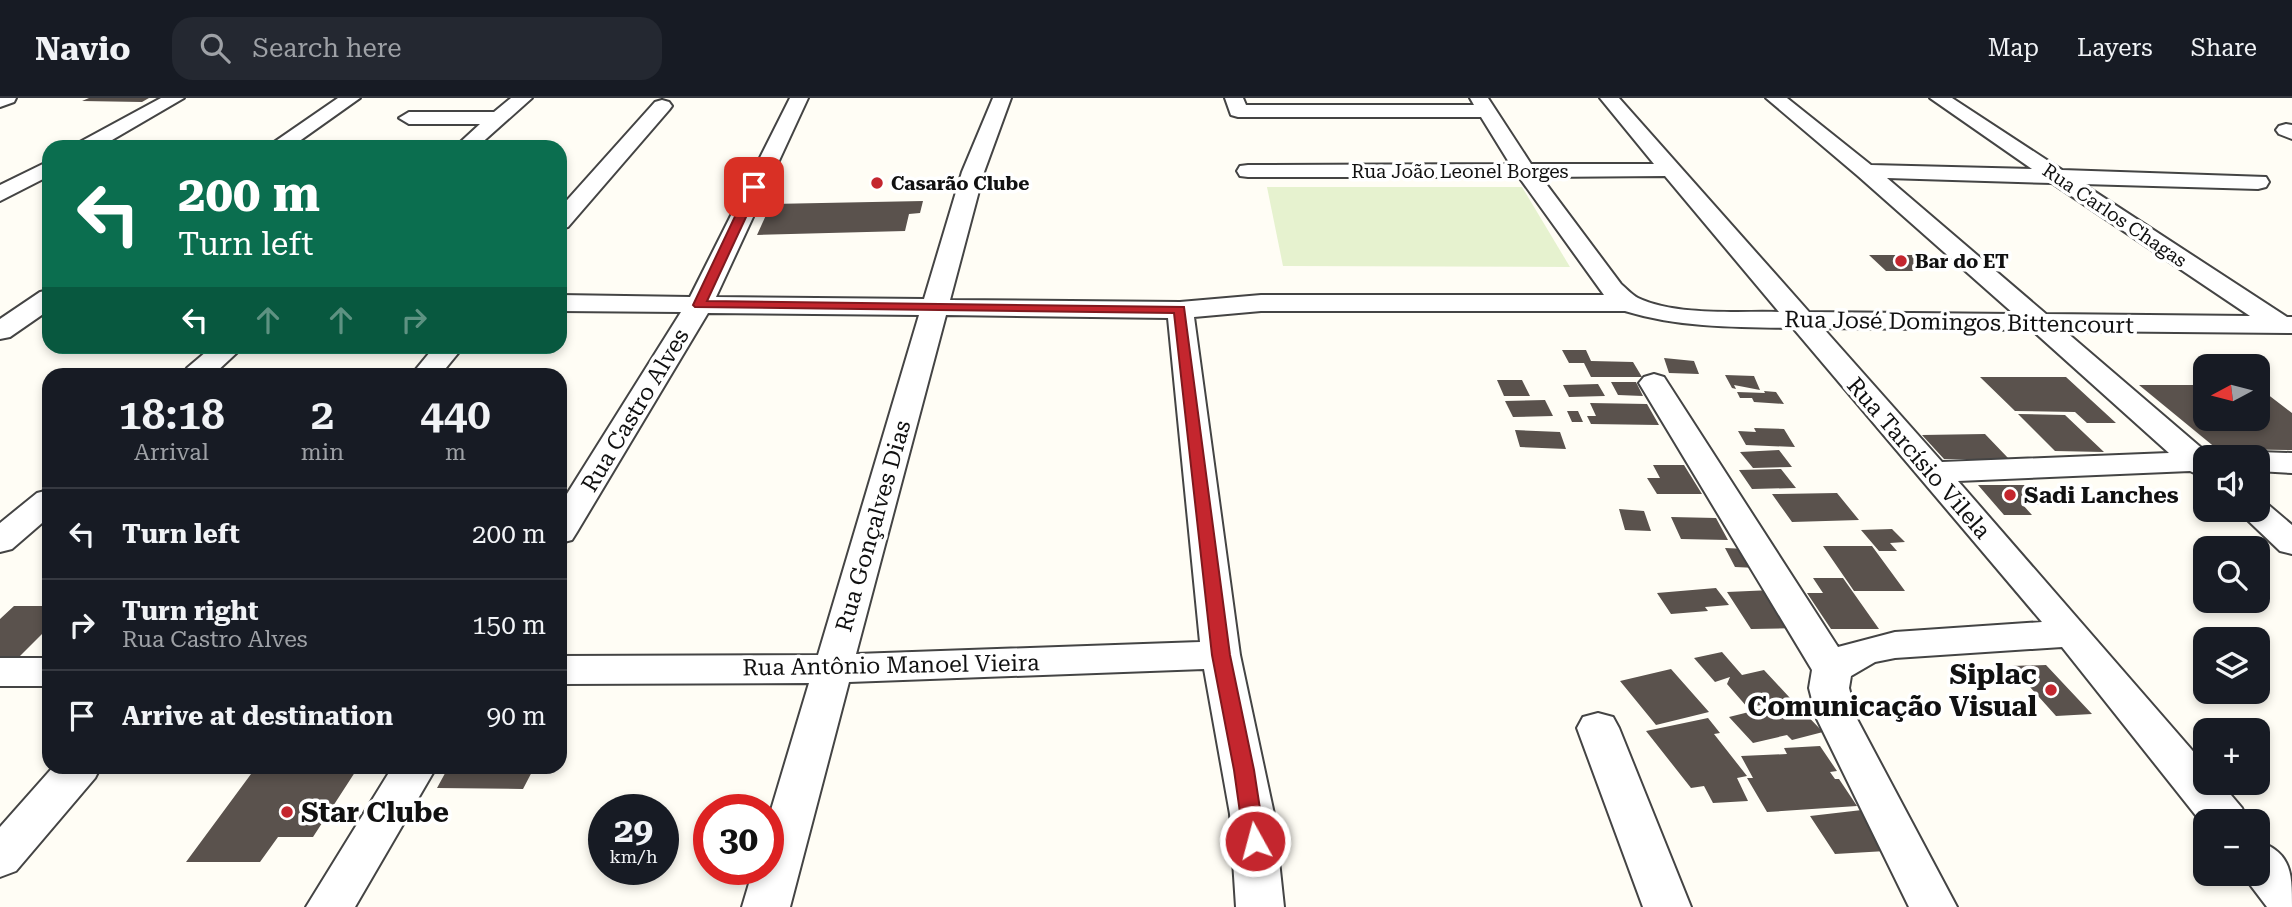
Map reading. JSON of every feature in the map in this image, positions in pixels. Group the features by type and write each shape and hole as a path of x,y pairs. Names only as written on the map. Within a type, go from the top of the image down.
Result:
{"street":[{"path":"0,101 7,98"},
{"path":"98,140 175,98"},
{"path":"288,140 351,98"},
{"path":"473,140 523,98"},
{"name":"Rua Castro Alves","path":"567,521 699,305 799,98"},
{"name":"Rua Gonçalves Dias","path":"766,907 973,172 982,142 1002,98"},
{"name":"Rua Tarcísio Vilela","path":"1609,98 2072,634 2216,809"},
{"path":"1775,98 1866,171 2193,454"},
{"name":"Rua Carlos Chagas","path":"1939,98 2288,327"},
{"path":"1236,105 1483,104 1527,172 1612,289 1627,303"},
{"path":"567,214 662,106"},
{"path":"409,118 500,118"},
{"name":"Rua João Leonel Borges","path":"1248,171 1671,170"},
{"path":"0,194 42,171"},
{"path":"1866,171 2258,182"},
{"path":"0,331 42,303"},
{"path":"567,303 1180,310 1261,303 1627,303"},
{"name":"Rua José Domingos Bittencourt","path":"1627,303 1664,314 1691,318 2288,327"},
{"path":"1180,310 1221,655 1252,814 1260,907"},
{"path":"204,368 221,354"},
{"path":"431,368 443,354"},
{"path":"1654,383 1832,670"},
{"path":"2270,462 2292,463"},
{"path":"1932,472 2193,463"},
{"path":"0,541 42,506"},
{"path":"2267,522 2292,544"},
{"path":"1933,907 1854,757 1837,719 1829,688 1832,670 1846,657 1868,649 2072,634"},
{"name":"Rua Antônio Manoel Vieira","path":"567,670 833,669 1221,655"},
{"path":"0,672 42,671"},
{"path":"1598,727 1667,907"},
{"path":"0,858 73,774"},
{"path":"330,907 411,774"},
{"path":"2270,876 2292,904"}],"green space":[{"path":"1267,187 1522,187 1570,267 1283,266"}],"building":[{"path":"89,98 149,98 142,102 82,101"},
{"path":"923,201 920,213 909,214 905,231 757,235 771,204"},
{"name":"Bar do ET","path":"1869,255 1918,255 1932,267 1919,267 1923,271 1886,271"},
{"path":"1562,350 1586,350 1591,361 1633,362 1642,377 1591,377 1584,363 1569,363"},
{"path":"1664,358 1694,361 1699,374 1669,373"},
{"path":"1725,375 1754,376 1760,390 1734,385 1736,389 1732,388"},
{"path":"1980,377 2066,377 2116,423 2087,423 2075,412 2015,411"},
{"path":"1497,380 1522,380 1530,396 1504,396"},
{"path":"1611,382 1636,382 1643,396 1618,395"},
{"path":"1598,384 1605,396 1569,397 1563,385"},
{"path":"2139,385 2193,385 2193,429"},
{"path":"1764,391 1776,392 1784,404 1754,402 1752,398 1740,398 1737,392 1765,393"},
{"path":"2270,396 2292,413 2292,450 2270,450 2270,445 2212,445 2195,431 2270,431"},
{"path":"1545,400 1553,416 1513,417 1505,401"},
{"path":"1590,403 1647,404 1659,425 1591,424 1587,416 1596,416"},
{"path":"1567,411 1578,411 1583,422 1572,422"},
{"path":"2018,414 2065,415 2104,452 2055,451"},
{"path":"1754,428 1784,429 1795,447 1746,445 1738,431 1756,432"},
{"path":"1515,430 1560,432 1566,449 1520,447"},
{"path":"1985,434 2009,459 1944,459 1922,435"},
{"path":"1779,450 1792,467 1753,468 1740,452"},
{"path":"1653,465 1684,465 1702,494 1657,494 1647,478 1660,478"},
{"path":"1781,469 1796,488 1752,489 1739,470"},
{"name":"Sadi Lanches","path":"1978,485 2024,485 2044,505 2023,505 2032,515 2004,515"},
{"path":"1837,493 1859,520 1792,522 1772,494"},
{"path":"1619,509 1644,511 1651,531 1625,530"},
{"path":"1671,517 1716,518 1728,540 1681,539"},
{"path":"1892,529 1905,542 1890,543 1897,551 1879,551 1861,530"},
{"path":"1823,546 1872,546 1905,591 1854,591"},
{"path":"1725,548 1747,549 1757,568 1735,567"},
{"path":"1813,578 1843,578 1879,629 1831,629 1807,593 1823,593"},
{"path":"1716,588 1729,605 1705,607 1708,611 1671,614 1657,593"},
{"path":"1772,590 1798,628 1751,629 1727,592"},
{"path":"14,606 42,606 42,634 16,660 0,660 0,619"},
{"path":"1722,652 1742,675 1764,670 1790,698 1748,708 1727,684 1730,677 1715,682 1694,658"},
{"name":"Siplac Comunicação Visual","path":"2046,665 2092,714 2056,716 2011,666"},
{"path":"1671,669 1709,712 1656,725 1620,681"},
{"path":"1793,701 1823,732 1792,740 1787,735 1753,743 1729,717"},
{"path":"1708,718 1720,733 1714,734 1747,776 1737,778 1748,801 1713,803 1704,786 1691,788 1646,731"},
{"path":"1820,746 1837,771 1830,772 1835,779 1839,779 1857,806 1767,812 1747,778 1753,778 1741,756 1787,754 1784,748"},
{"path":"251,774 354,774 313,837 278,837 260,862 186,862"},
{"path":"445,774 531,774 523,789 437,788"},
{"path":"1862,810 1886,851 1835,854 1810,816"}],"place":[{"name":"Casarão Clube","path":"877,183"},
{"name":"Bar do ET","path":"1901,261"},
{"name":"Sadi Lanches","path":"2010,495"},
{"name":"Siplac Comunicação Visual","path":"2051,690"},
{"name":"Star Clube","path":"287,812"}],"route":[{"path":"754,187 699,305 1180,310 1221,655 1255,841"}]}
